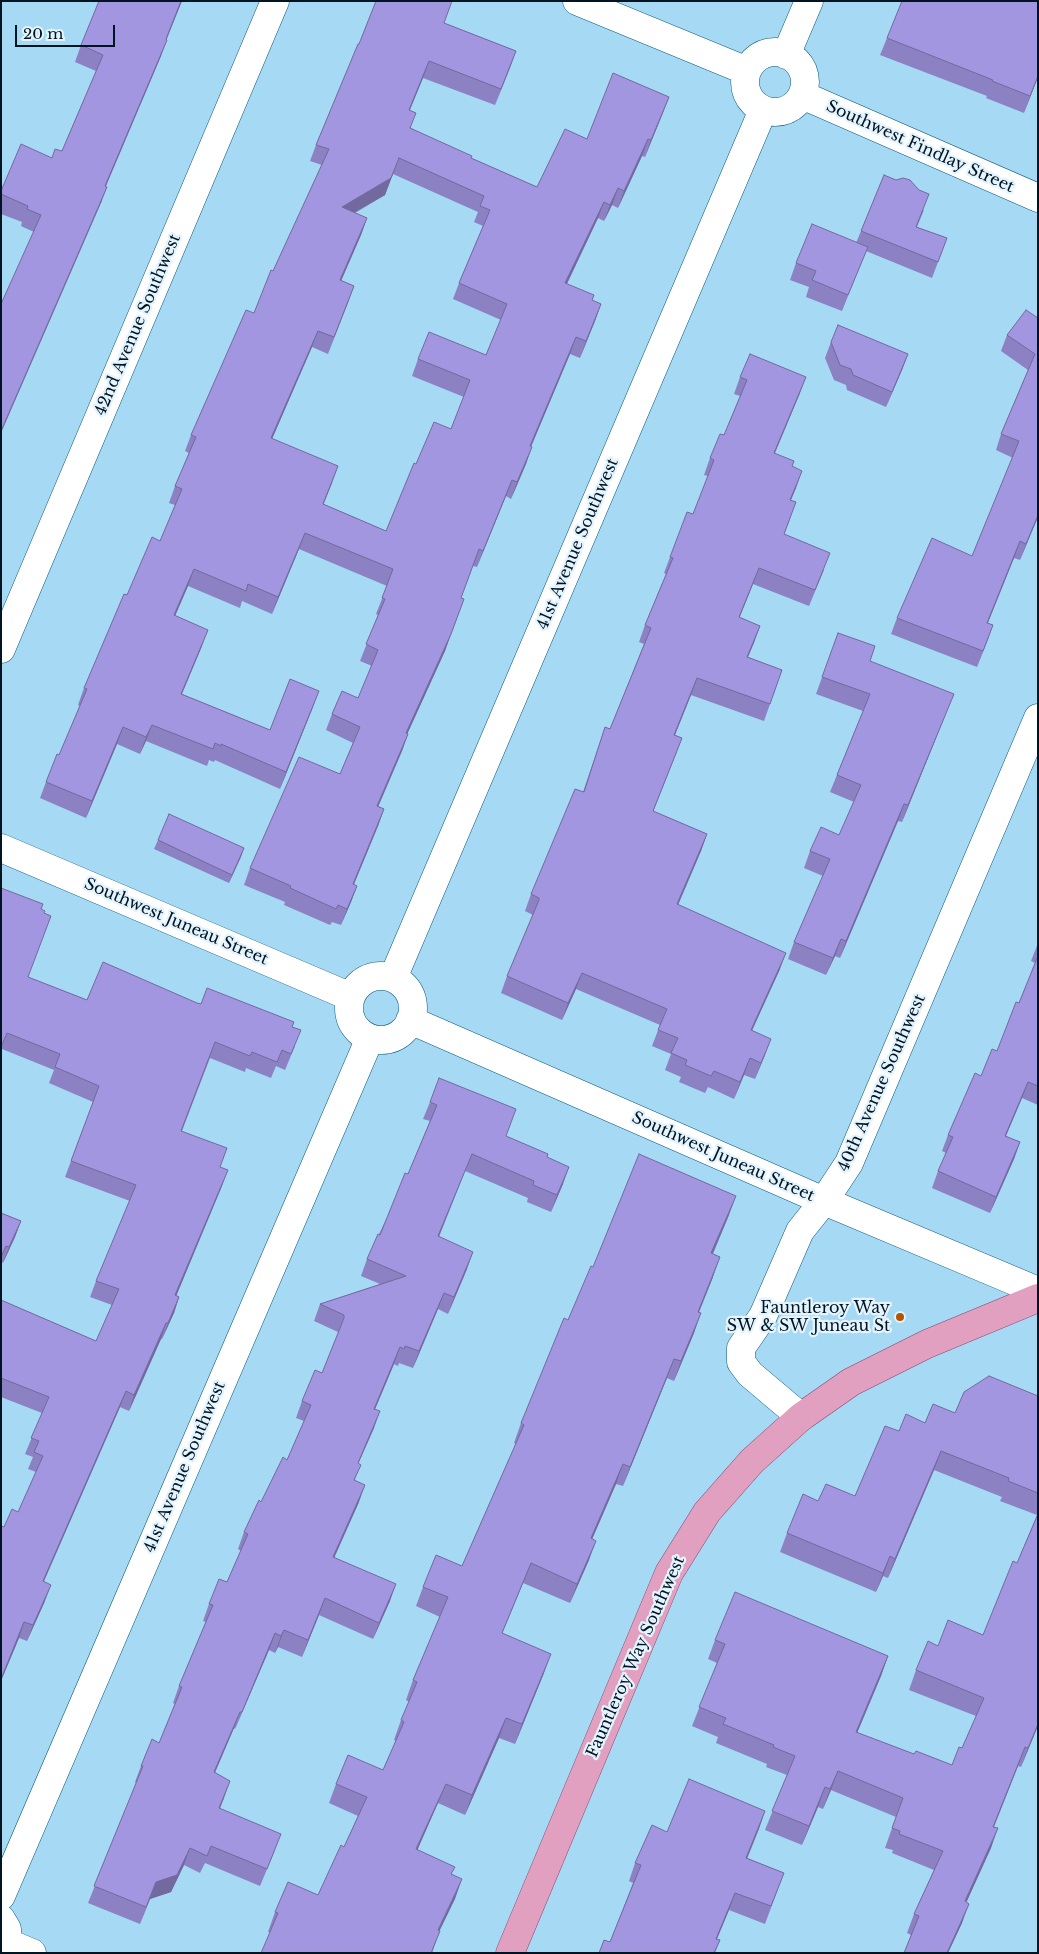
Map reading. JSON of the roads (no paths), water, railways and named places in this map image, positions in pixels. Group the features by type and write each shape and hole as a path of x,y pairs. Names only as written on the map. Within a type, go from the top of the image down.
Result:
{"main road":[{"name":"Fauntleroy Way Southwest","path":"510,1953 676,1561 713,1504 752,1460 801,1417 851,1382 927,1344 1038,1298"}],"street":[{"name":"42nd Avenue Southwest","path":"1,648 275,1"},
{"path":"577,1 747,71"},
{"path":"786,55 809,1"},
{"path":"772,52 786,55 799,64 803,73 805,83 802,95 791,108 782,112 763,110 754,105 748,97 745,88 747,71 754,61 762,55 772,52"},
{"name":"Southwest Findlay Street","path":"802,95 1038,198"},
{"name":"41st Avenue Southwest","path":"393,978 763,110"},
{"name":"40th Avenue Southwest","path":"801,1417 750,1374 741,1362 741,1348 763,1316 800,1232 850,1163 1038,718"},
{"name":"Southwest Juneau Street","path":"1,848 352,997"},
{"path":"377,976 393,978 407,988 412,998 413,1010 410,1020 404,1029 395,1036 386,1039 370,1038 358,1030 352,1022 349,1012 352,997 359,985 367,979 377,976"},
{"name":"Southwest Juneau Street","path":"410,1020 824,1201 1038,1291"},
{"name":"41st Avenue Southwest","path":"1,1896 370,1038"},
{"path":"3,1937 32,1953"}],"place":[{"name":"Fauntleroy Way SW & SW Juneau St","path":"900,1317"}]}
